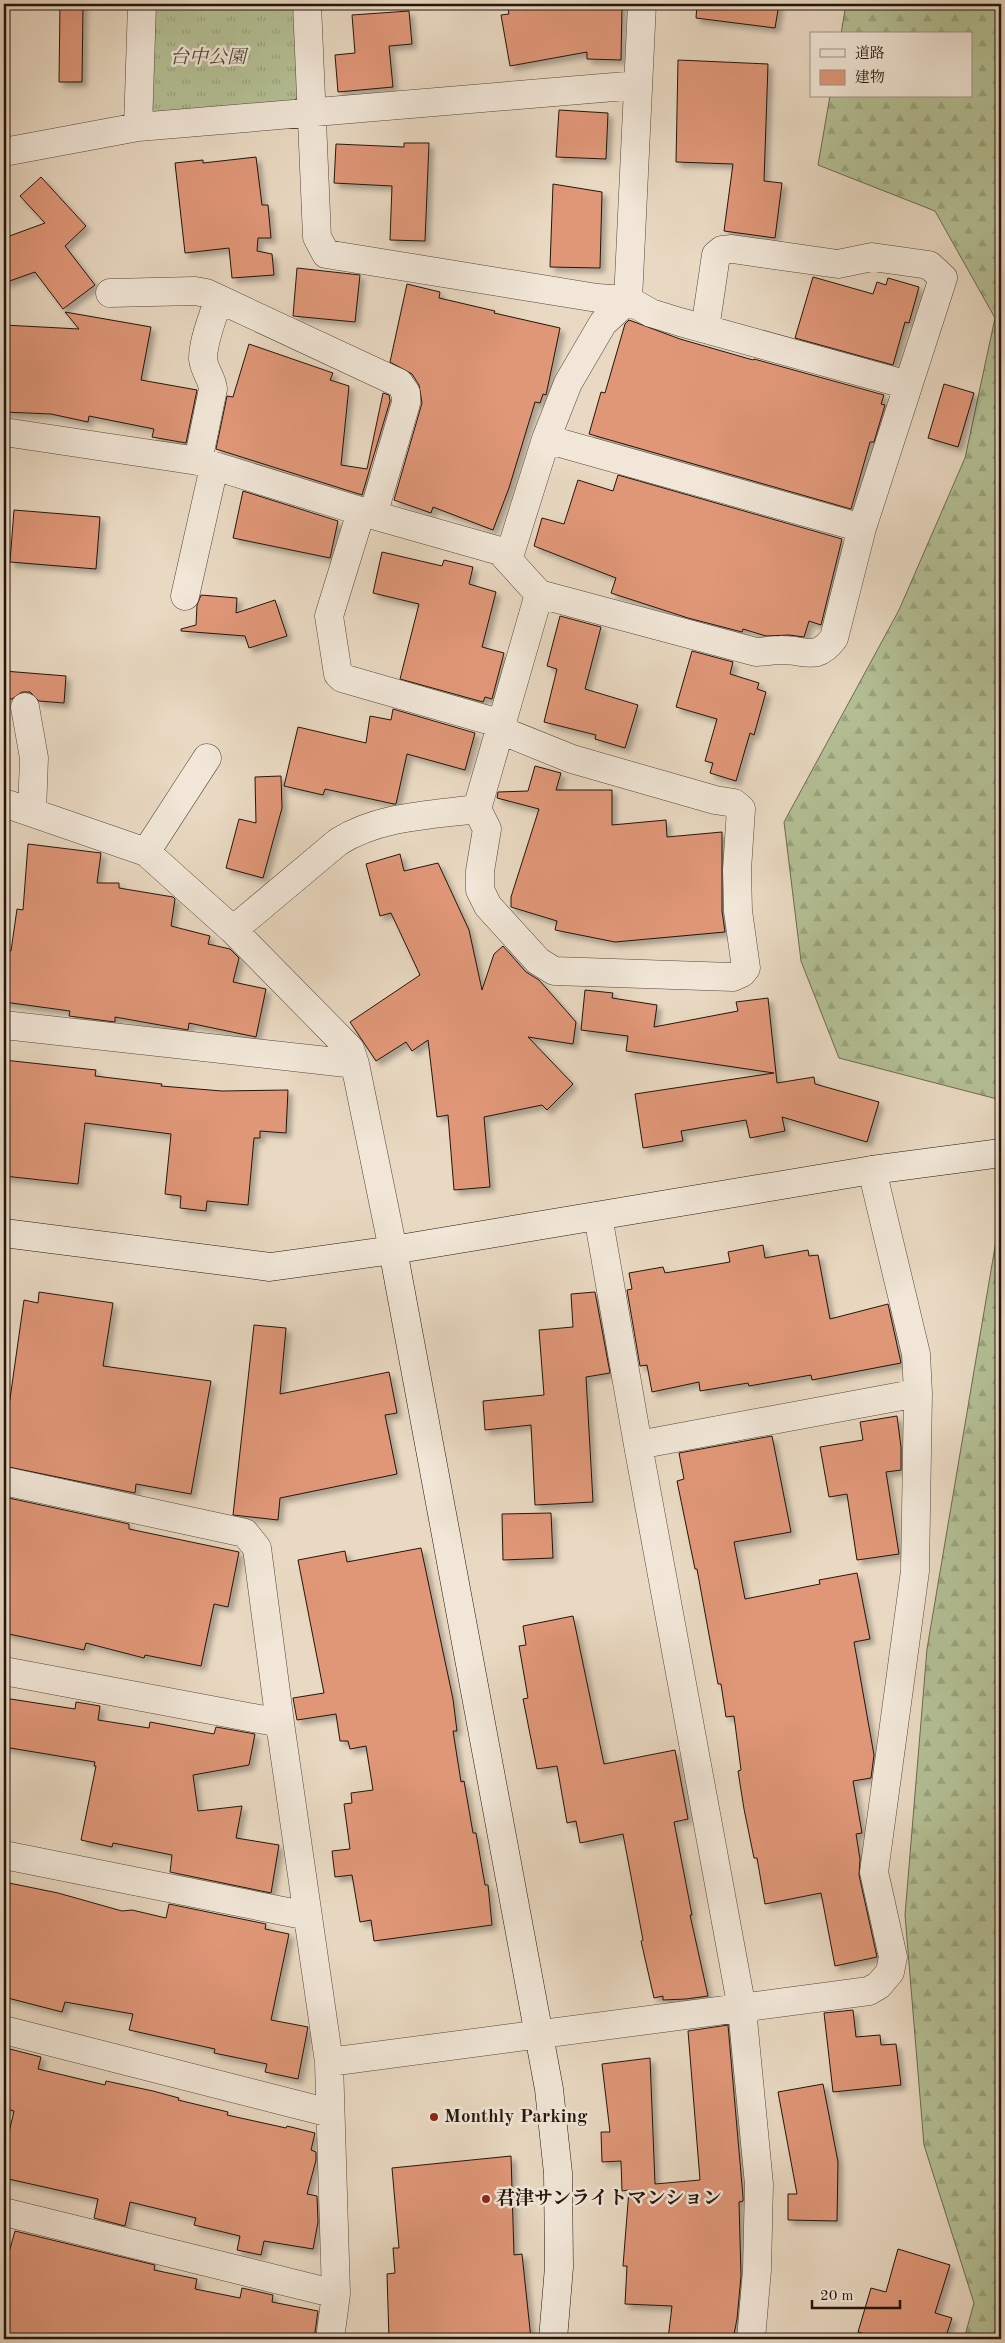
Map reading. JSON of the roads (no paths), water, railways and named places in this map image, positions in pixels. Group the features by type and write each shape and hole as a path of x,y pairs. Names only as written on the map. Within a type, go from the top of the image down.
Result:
{"street":[{"path":"138,128 142,4"},
{"path":"308,4 317,237 326,254 597,298 628,300 650,313 908,384"},
{"path":"508,560 546,439 568,383 603,323 628,300 642,4"},
{"path":"4,152 138,128 638,85"},
{"path":"4,432 206,464 367,514 500,551 539,594 756,652 781,650 814,654 826,649 834,638 862,528 943,278 929,265 872,257 838,264 732,249 722,250 716,255 705,329"},
{"path":"110,293 195,291 399,383 406,393 406,404 329,616 338,674 342,678 501,727 572,759 716,800 734,803 741,809 737,870 738,911 746,968 742,973 733,977 554,971 538,960 488,906 480,890 480,871 487,829 477,809 501,727 539,594"},
{"path":"186,596 206,464 213,389 213,380 205,366 204,351 218,300"},
{"path":"546,439 862,528"},
{"path":"25,707 34,758 32,812"},
{"path":"146,852 207,758"},
{"path":"4,803 146,852 233,930 350,1049 355,1064 393,1250 549,2089 558,2173 558,2267 553,2339"},
{"path":"233,930 338,842 356,830 383,822 477,809"},
{"path":"4,1025 355,1064"},
{"path":"4,1233 270,1267 393,1250 872,1170 1001,1153"},
{"path":"329,2062 868,1991 879,1985 890,1972 893,1957 874,1872 915,1571 918,1394 916,1354 872,1170"},
{"path":"598,1216 638,1445 742,2009 759,2184 757,2270 750,2339"},
{"path":"638,1445 918,1394"},
{"path":"4,1481 245,1533 257,1548 329,2062 336,2294 330,2339"},
{"path":"4,1671 280,1723"},
{"path":"4,1856 308,1916"},
{"path":"4,2030 330,2113"},
{"path":"4,2212 336,2294"}],"place":[{"name":"Monthly Parking","path":"434,2117"},
{"name":"君津サンライトマンション","path":"486,2199"}],"park label":[{"name":"台中公園","path":"208,58"}]}
